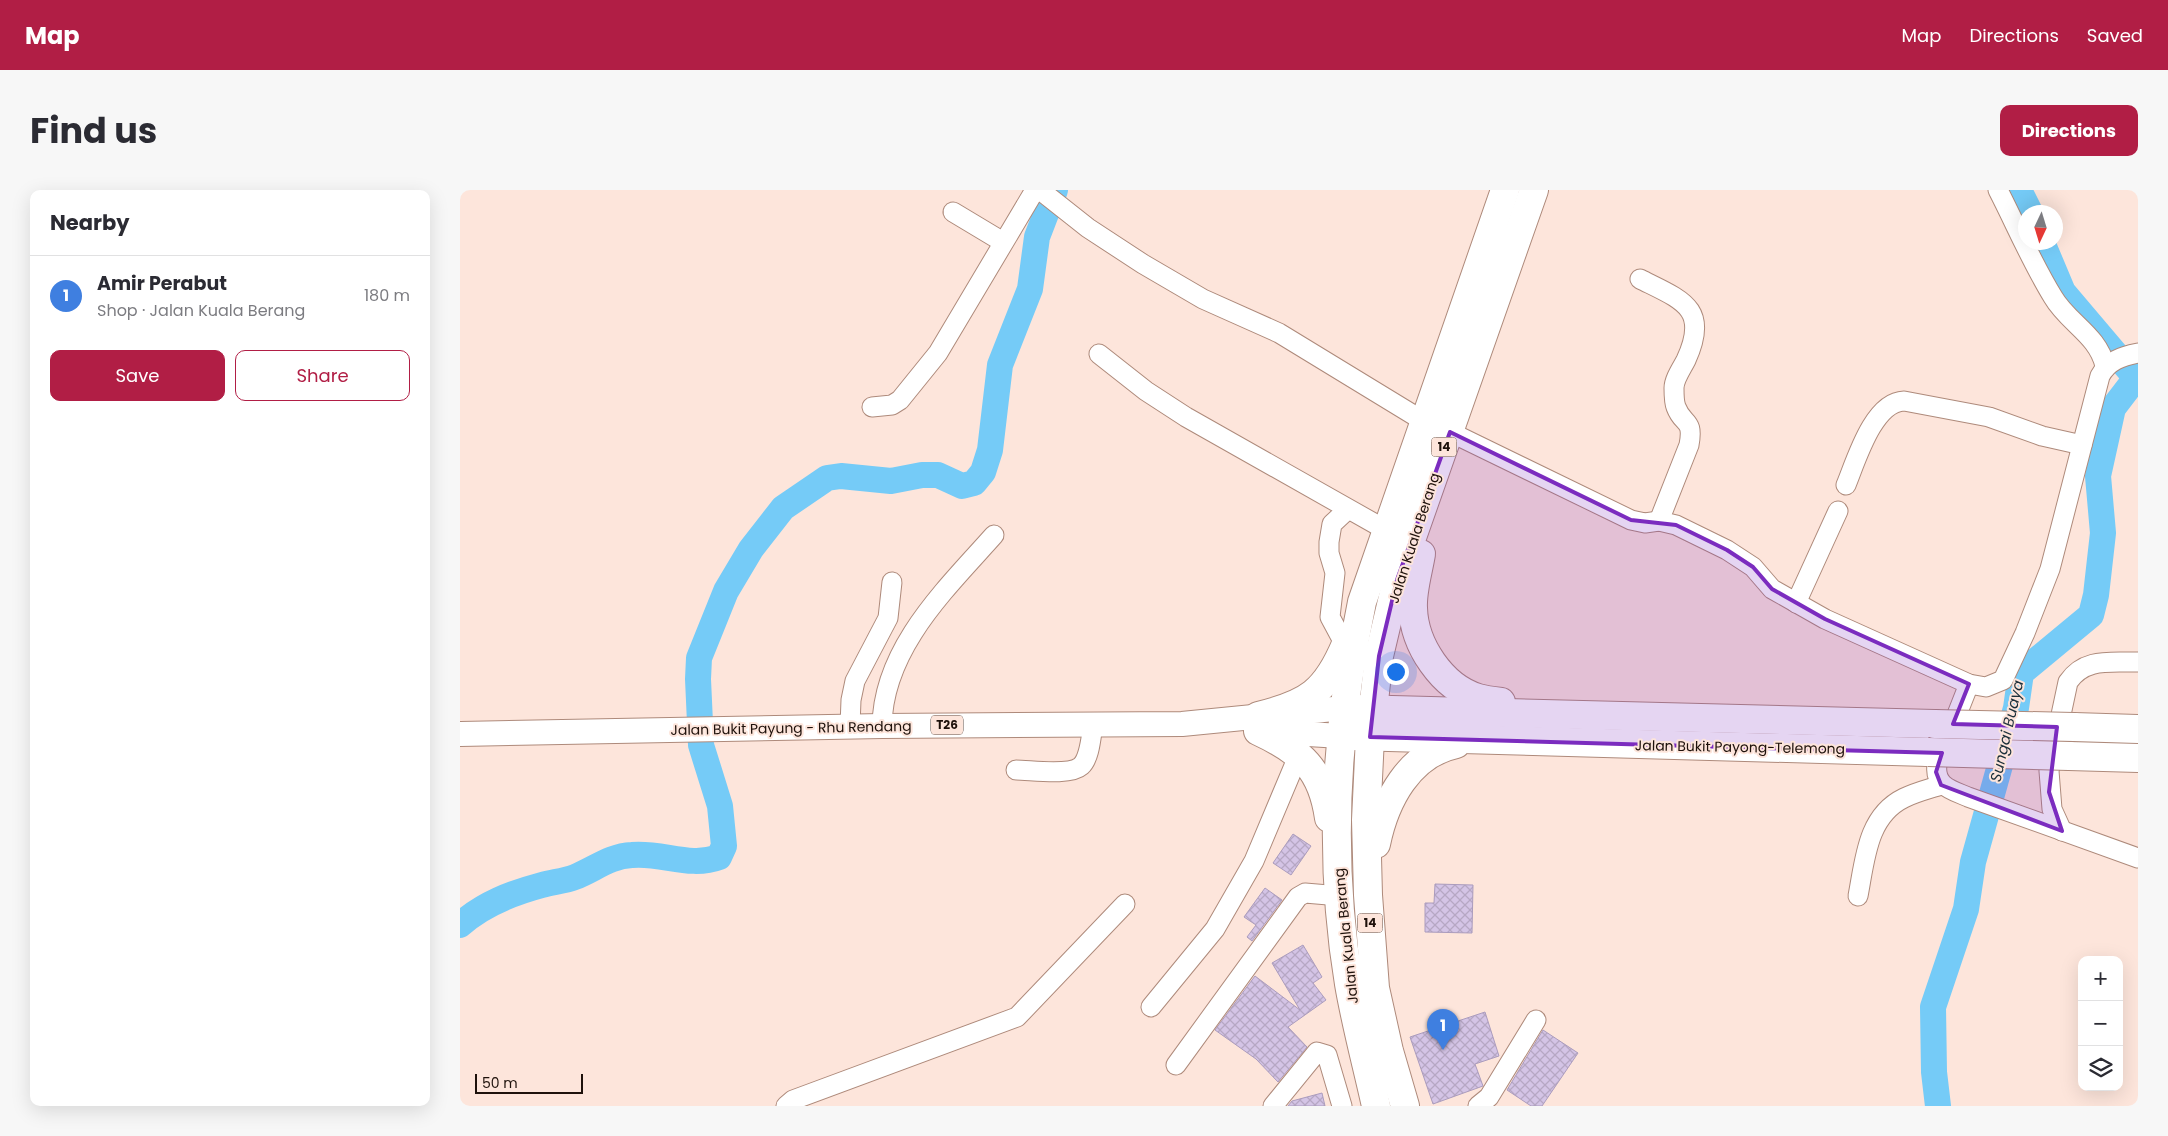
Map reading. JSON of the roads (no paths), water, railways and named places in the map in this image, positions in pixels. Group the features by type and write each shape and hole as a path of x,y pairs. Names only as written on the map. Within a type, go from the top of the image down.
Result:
{"highway":[{"name":"Jalan Kuala Berang","path":"1376,1106 1348,982 1340,896 1337,820 1344,708 1351,655 1362,602 1386,530 1506,190"},
{"name":"Jalan Kuala Berang","path":"1405,1106 1389,1051 1375,988 1368,895 1366,820 1372,709 1379,656 1397,580 1534,190"},
{"path":"1438,464 1413,609 1424,649 1439,671 1462,690 1477,698 1508,704 1637,716"},
{"path":"1340,896 1325,796 1315,772 1299,754 1258,724 1304,701 1322,687 1336,668 1362,602"},
{"name":"Jalan Bukit Payong-Telemong","path":"1344,708 2138,729"},
{"name":"Jalan Bukit Payong-Telemong","path":"1342,736 2138,758"},
{"path":"1368,895 1382,818 1398,784 1422,758 1441,747 1475,740"}],"main road":[{"path":"1258,724 1344,708"},
{"name":"Jalan Bukit Payung - Rhu Rendang","path":"460,734 850,726 1258,724"},
{"path":"1258,724 1342,736"}],"street":[{"path":"1450,432 1631,520 1645,523 1659,521 1676,525 1727,550 1752,567 1772,589 1824,619 1969,684 1986,687 2003,680 2050,569 2100,376 2121,359 2099,347 2054,299 1998,190"},
{"path":"872,407 892,405 900,400 938,353 1003,242 1039,191 1068,213 1152,269 1203,299 1279,333 1425,422"},
{"path":"953,212 1003,242"},
{"path":"1640,278 1682,302 1692,311 1696,334 1674,385 1676,408 1690,424 1692,433 1690,445 1659,521"},
{"path":"1099,354 1146,391 1186,417 1347,510 1386,530"},
{"path":"1846,485 1863,442 1881,413 1895,401 1904,401 1989,417 2042,436 2082,445"},
{"path":"1345,645 1330,617 1336,573 1329,553 1329,542 1332,524 1347,510"},
{"path":"1796,603 1838,511"},
{"path":"882,726 882,705 886,690 905,646 939,597 994,535"},
{"path":"850,726 851,700 855,681 888,618 892,582"},
{"path":"2062,831 2052,809 2049,771 2068,682 2075,672 2088,664 2138,662"},
{"path":"1969,684 1937,765 1937,779 1941,785 1968,798 2138,858"},
{"path":"1016,770 1071,771 1082,766 1086,757 1093,725"},
{"path":"1151,1007 1215,929 1254,861 1299,754"},
{"path":"1858,896 1868,845 1880,818 1888,808 1906,797 1941,785"},
{"path":"1176,1065 1298,897 1305,893 1340,896"},
{"path":"786,1106 793,1100 1017,1017 1125,904"},
{"path":"1478,1106 1489,1096 1536,1020"},
{"path":"1273,1106 1317,1052 1328,1055 1342,1106"}],"waterway":[{"path":"460,925 478,911 498,900 531,888 567,880 603,863 624,856 643,855 697,861 719,857 724,846 720,806 701,745 698,679 699,658 726,591 751,549 783,508 827,478 841,476 891,481 922,475 938,475 962,486 974,483 983,472 990,450 1000,365 1030,289 1037,237 1055,190"},
{"name":"Sungai Buaya","path":"2019,190 2026,205"},
{"name":"Sungai Buaya","path":"1938,1106 1934,1072 1933,1007 1966,909 1973,862 2016,708 2021,673 2091,615 2096,595 2103,533 2098,476 2113,408 2136,378 2063,292 2045,250"}],"place":[{"name":"Amir Perabut","path":"1443,1050"}]}
